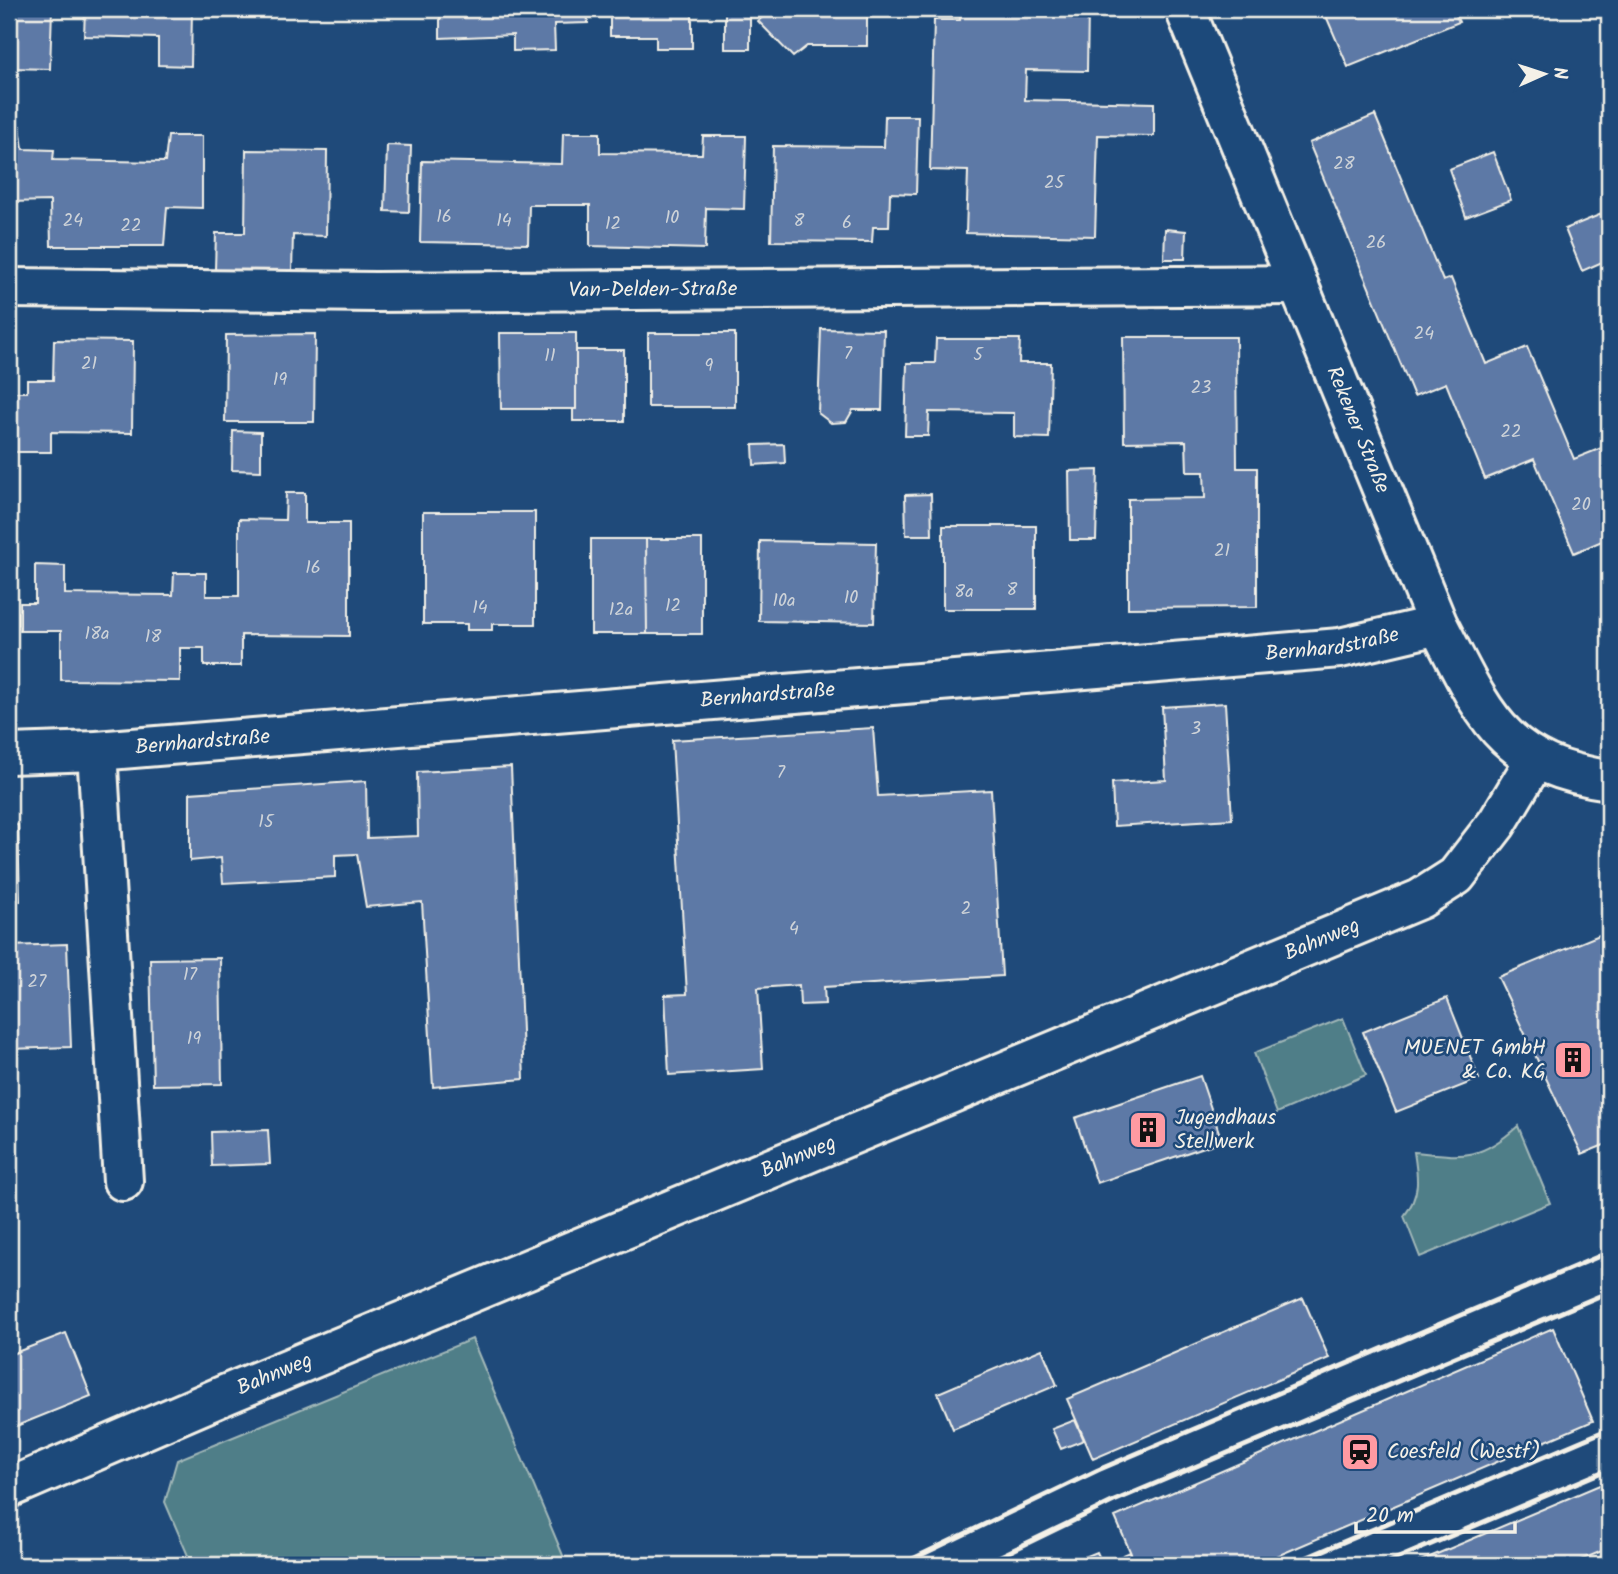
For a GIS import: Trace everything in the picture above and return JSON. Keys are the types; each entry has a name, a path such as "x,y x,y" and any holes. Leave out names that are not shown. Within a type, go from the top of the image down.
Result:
{"street":[{"name":"Rekener Straße","path":"1185,9 1438,625 1482,709 1505,736 1535,760 1570,773 1609,780"},
{"name":"Van-Delden-Straße","path":"9,288 389,292 1297,285"},
{"name":"Bernhardstraße","path":"9,754 97,751 1340,648 1438,625"},
{"path":"97,751 123,1181"},
{"name":"Bahnweg","path":"9,1488 227,1394 1420,899 1456,876 1497,823 1535,760"}],"green space":[{"path":"1343,1018 1366,1075 1277,1113 1254,1053"},
{"path":"1518,1126 1550,1203 1420,1257 1404,1216 1416,1193 1414,1152 1470,1154 1492,1146"},
{"path":"472,1339 567,1565 192,1565 165,1502 177,1460"}],"building":[{"path":"9,9 52,9 50,69 9,68"},
{"path":"85,9 192,9 191,66 158,65 158,38 84,36"},
{"path":"440,9 587,9 588,23 554,24 555,50 513,51 513,35 440,38"},
{"path":"610,9 692,9 692,48 656,48 656,36 610,36"},
{"path":"725,9 750,9 750,49 725,49"},
{"path":"772,9 867,9 867,46 807,46 793,57 758,21"},
{"path":"960,9 1088,9 1087,71 1026,70 1025,100 1154,103 1154,136 1098,135 1095,236 966,233 968,171 930,170 934,20 960,20"},
{"path":"1323,9 1453,9 1459,22 1348,67"},
{"path":"1375,115 1443,281 1451,278 1486,364 1527,347 1574,459 1609,445 1609,538 1574,553 1534,459 1485,479 1446,383 1414,396 1309,143"},
{"path":"885,116 918,116 916,194 890,193 889,227 873,227 872,242 771,241 773,146 884,147"},
{"path":"9,126 20,126 23,149 54,150 53,160 165,162 168,136 202,136 202,208 167,207 164,246 51,246 50,201 9,202"},
{"path":"563,133 600,133 600,153 702,154 703,136 746,136 744,209 706,208 705,249 590,246 590,205 529,205 528,244 420,242 422,161 562,164"},
{"path":"387,145 411,146 409,212 385,211"},
{"path":"246,150 327,151 326,236 293,235 292,271 215,270 216,233 245,233"},
{"path":"1493,152 1511,200 1466,217 1449,169"},
{"path":"1609,211 1609,259 1582,271 1565,229"},
{"path":"1165,229 1186,231 1185,259 1164,259"},
{"path":"821,329 884,330 882,410 853,410 846,422 831,423 818,413"},
{"path":"500,333 576,333 576,409 501,409"},
{"path":"648,333 735,333 735,407 648,407"},
{"path":"315,334 314,422 225,422 226,335"},
{"path":"1123,337 1236,337 1237,468 1257,468 1257,607 1128,608 1128,499 1205,498 1204,472 1187,472 1186,441 1124,442"},
{"path":"936,339 1020,339 1019,363 1051,363 1049,438 1014,437 1014,413 929,412 928,436 905,436 907,363 935,363"},
{"path":"54,340 133,341 132,433 51,432 51,452 9,452 9,392 27,392 27,380 53,380"},
{"path":"576,350 624,350 624,421 573,421 573,409 576,409"},
{"path":"233,431 261,432 261,471 232,470"},
{"path":"784,444 785,463 754,465 753,445"},
{"path":"1098,470 1096,540 1070,540 1069,471"},
{"path":"286,493 305,493 305,523 349,523 349,636 241,635 241,666 204,666 204,648 180,648 180,681 61,680 61,631 20,631 20,603 35,603 35,565 65,566 65,594 173,595 174,573 206,573 206,596 239,596 239,519 285,520"},
{"path":"931,494 932,535 906,535 905,495"},
{"path":"423,512 535,512 535,624 492,624 492,630 467,630 467,624 423,624"},
{"path":"943,526 1036,526 1036,609 943,609"},
{"path":"591,539 646,539 647,634 591,634"},
{"path":"646,539 702,539 702,634 647,634"},
{"path":"760,541 876,543 874,623 759,621"},
{"path":"1225,703 1232,819 1114,826 1112,783 1166,780 1162,707"},
{"path":"873,728 878,796 991,790 1002,976 824,987 825,1004 800,1005 799,985 758,988 763,1069 669,1075 665,995 687,994 672,740"},
{"path":"511,767 524,1079 433,1087 422,902 366,907 357,854 335,855 335,877 223,883 221,858 190,861 190,793 366,781 367,838 418,836 417,772"},
{"path":"9,825 18,825 20,901 9,901"},
{"name":"MUENET GmbH & Co. KG","path":"1609,931 1609,1143 1582,1154 1498,977"},
{"path":"67,944 71,1047 9,1049 9,946"},
{"path":"220,958 222,1084 153,1085 150,959"},
{"path":"1447,998 1479,1079 1396,1112 1363,1032"},
{"name":"Jugendhaus Stellwerk","path":"1200,1076 1222,1141 1097,1183 1075,1118"},
{"path":"268,1130 270,1164 212,1166 211,1132"},
{"path":"1303,1298 1329,1358 1093,1459 1067,1399"},
{"path":"1553,1328 1593,1421 1256,1565 1136,1565 1115,1517"},
{"path":"66,1333 91,1396 9,1429 9,1355"},
{"path":"1042,1349 1057,1385 953,1429 938,1393"},
{"path":"1075,1420 1084,1440 1061,1449 1052,1429"},
{"path":"1609,1481 1609,1548 1569,1565 1411,1565"},
{"path":"1097,1552 1103,1565 1065,1565"},
{"path":"1130,1552 1135,1565 1110,1565 1108,1562"}],"railway":[{"path":"900,1565 1098,1470 1609,1252"},
{"path":"982,1565 1114,1501 1609,1292"},
{"path":"1289,1565 1609,1429"},
{"path":"1382,1565 1609,1469"}],"place":[{"name":"MUENET GmbH & Co. KG","path":"1573,1060"},
{"name":"Jugendhaus Stellwerk","path":"1148,1130"},
{"name":"Coesfeld (Westf)","path":"1360,1452"}]}
